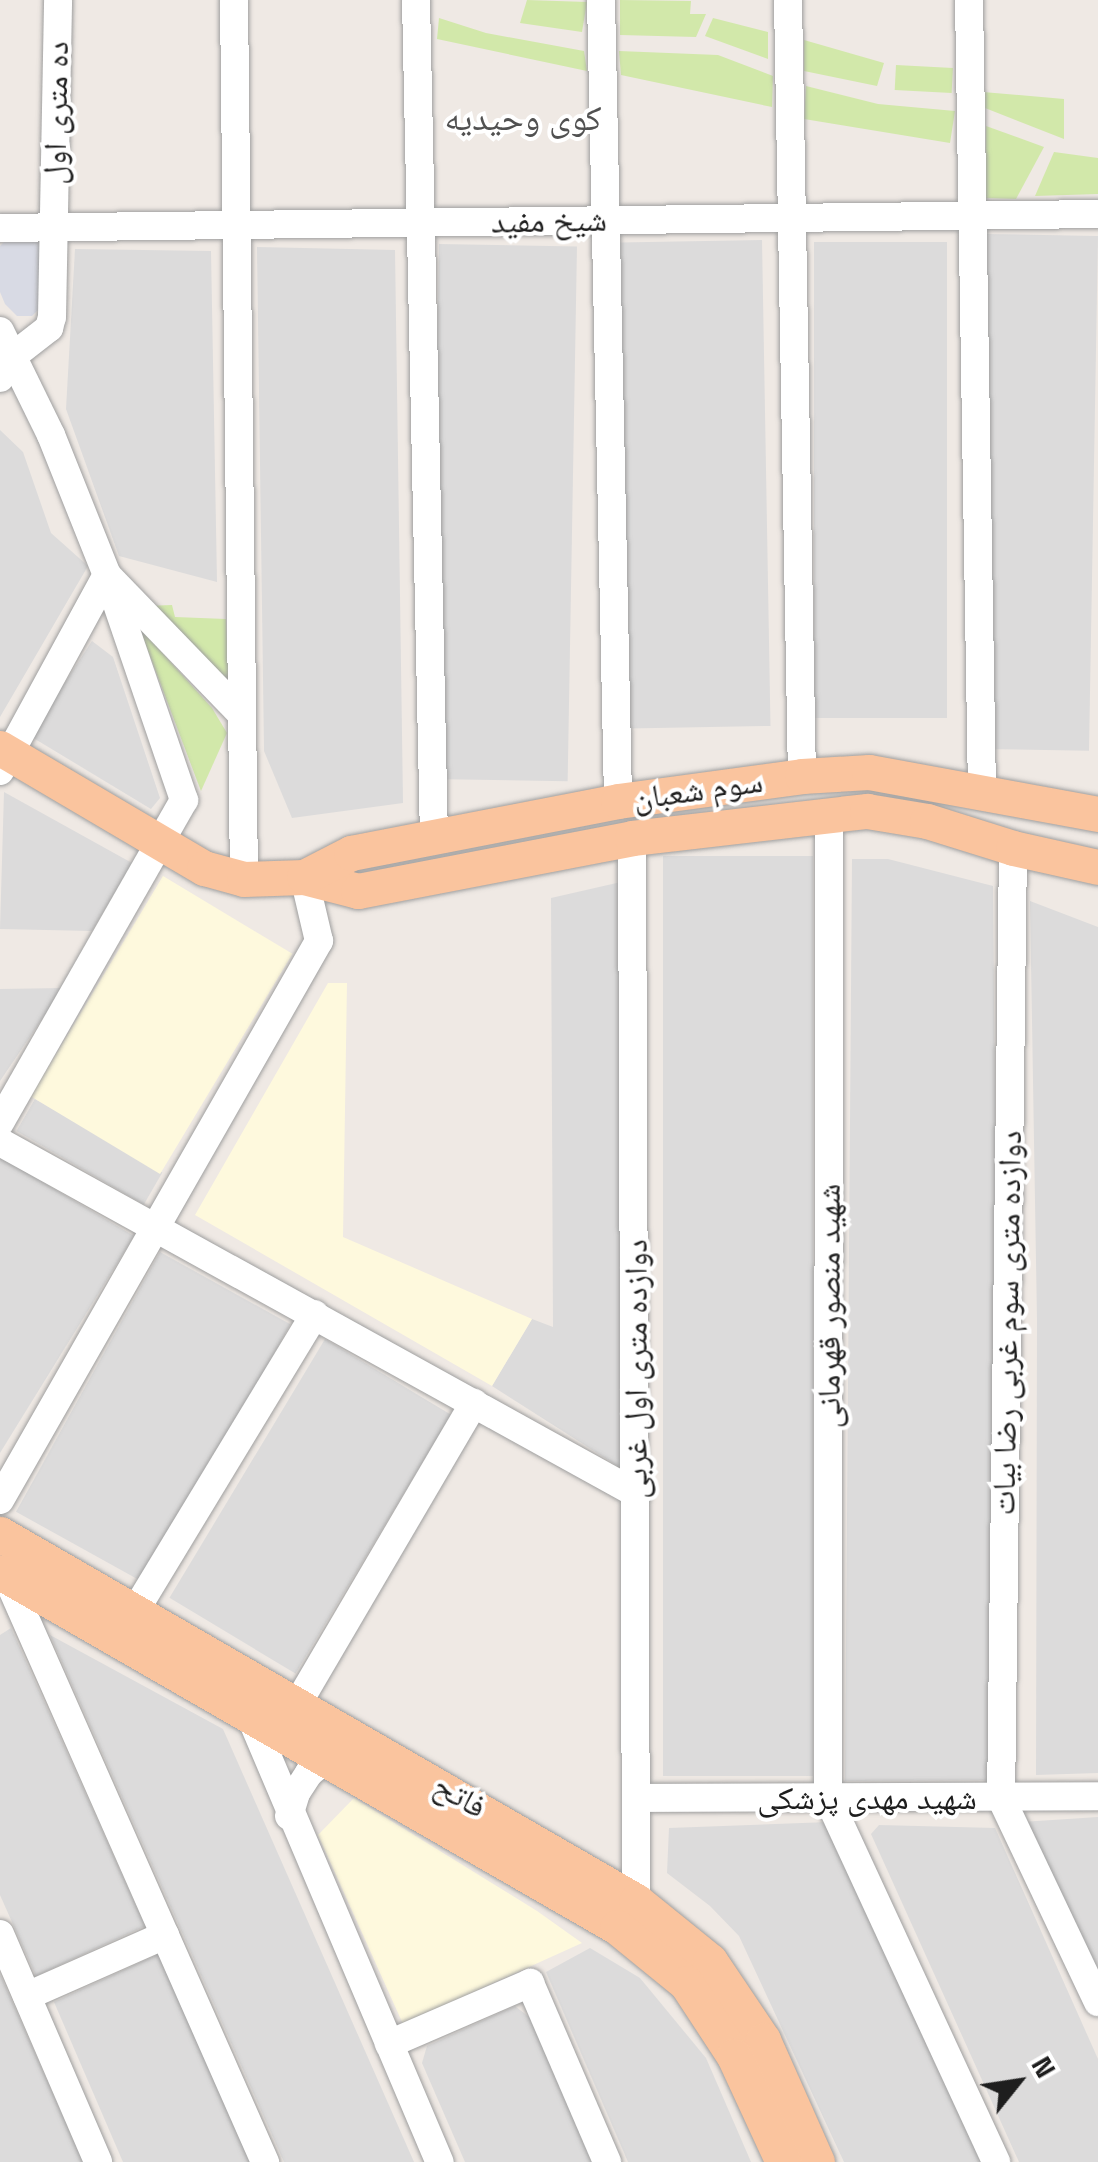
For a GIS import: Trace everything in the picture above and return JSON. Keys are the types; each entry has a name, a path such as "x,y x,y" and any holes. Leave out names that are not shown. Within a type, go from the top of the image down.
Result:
{"main road":[{"name":"سوم شعبان","path":"4,758 204,868 244,878 304,877 358,891 632,838 867,811 927,822 1013,848 1098,867"},
{"name":"سوم شعبان","path":"304,877 351,854 434,837 618,800 802,776 869,772 1098,814"},
{"name":"فاتح","path":"0,1534 636,1900 763,2040 818,2162"},
{"name":"فاتح","path":"3,1573 698,1972 784,2162"}],"street":[{"name":"ده متری اول","path":"4,361 49,328 58,0"},
{"path":"234,0 244,878"},
{"path":"416,0 434,837"},
{"path":"601,0 618,800"},
{"path":"788,0 802,776"},
{"path":"969,0 982,794"},
{"name":"شیخ مفید","path":"0,228 1098,214"},
{"path":"0,330 4,361 51,435 107,576 184,800 163,844 0,1123"},
{"path":"107,576 242,715"},
{"path":"4,758 107,576"},
{"name":"شهید منصور قهرمانی","path":"828,1798 830,813"},
{"name":"دوازده متری اول غربی","path":"632,838 636,1900"},
{"name":"دوازده متری سوم غربی رضا بیات","path":"1001,1798 1013,848"},
{"path":"0,1500 320,942 304,877"},
{"path":"0,1142 637,1494"},
{"path":"134,1611 315,1314"},
{"path":"298,1704 474,1403"},
{"path":"3,1573 265,2162"},
{"path":"249,1714 289,1816 440,2162"},
{"path":"289,1816 296,1793 309,1773 327,1758"},
{"name":"شهید مهدی پزشکی","path":"637,1798 1098,1796"},
{"path":"828,1798 996,2162"},
{"path":"1001,1798 1098,2002"},
{"path":"0,1934 98,2162"},
{"path":"27,1996 165,1935"},
{"path":"389,2044 530,1983 607,2162"}],"shaded area":[{"path":"987,234 1098,236 1089,751 978,749"},
{"path":"10,236 34,236 41,245 43,305 32,316 17,316 0,292 0,246"},
{"path":"762,240 770,726 629,728 620,242"},
{"path":"814,242 947,242 947,718 814,718"},
{"path":"439,244 577,246 568,781 430,779"},
{"path":"257,247 395,250 403,803 292,818 264,751"},
{"path":"75,249 211,251 217,582 119,556 66,409"},
{"path":"0,430 23,452 51,533 88,566 0,717"},
{"path":"92,641 113,657 160,798 151,809 30,736"},
{"path":"4,792 132,863 92,931 0,929"},
{"path":"663,856 813,856 813,1776 663,1776"},
{"path":"852,859 888,859 993,886 1001,1780 845,1781"},
{"path":"163,876 292,954 160,1174 31,1096"},
{"path":"621,882 627,1472 492,1386 532,1319 553,1327 551,898"},
{"path":"1030,901 1098,927 1098,1773 1036,1775 1037,1320"},
{"path":"328,983 347,983 343,1237 532,1319 492,1386 195,1215"},
{"path":"63,988 0,1081 0,989"},
{"path":"35,1099 162,1172 144,1205 16,1131"},
{"path":"0,1157 134,1236 0,1453"},
{"path":"160,1252 290,1324 146,1584 16,1512"},
{"path":"325,1339 451,1415 295,1674 169,1598"},
{"path":"11,1628 145,1926 36,1976 0,1895 0,1635"},
{"path":"50,1635 223,1729 414,2162 284,2162"},
{"path":"354,1798 582,1943 403,2024 318,1835"},
{"path":"1098,1817 1098,1987 1022,1822"},
{"path":"829,1822 982,2162 844,2162 739,1936 710,1906 667,1873 669,1828"},
{"path":"879,1825 995,1828 1098,2059 1098,2162 1019,2162 871,1834"},
{"path":"590,1948 640,1978 706,2058 751,2162 628,2162 546,1972"},
{"path":"161,1953 251,2162 123,2162 54,2002"},
{"path":"0,1974 83,2162 0,2162"},
{"path":"515,2006 530,2018 592,2162 465,2162 422,2063 427,2046"}],"green space":[{"path":"527,0 587,2 582,32 520,23"},
{"path":"620,0 691,1 690,14 706,14 696,37 620,35"},
{"path":"439,18 486,33 584,51 587,71 437,39"},
{"path":"713,18 768,32 768,59 705,36"},
{"path":"804,40 884,63 877,86 804,71"},
{"path":"619,51 718,55 773,76 772,107 621,75"},
{"path":"896,65 953,68 952,93 895,90"},
{"path":"806,86 878,104 955,111 950,143 804,119"},
{"path":"983,92 1064,99 1064,139 985,108"},
{"path":"986,126 1044,147 1016,199 985,198"},
{"path":"1054,152 1098,158 1098,194 1035,196"},
{"path":"172,605 175,617 226,619 229,687 145,606"},
{"path":"139,627 212,708 227,733 201,791"}],"district":[{"name":"کوی وحیدیه","path":"523,118"}]}
